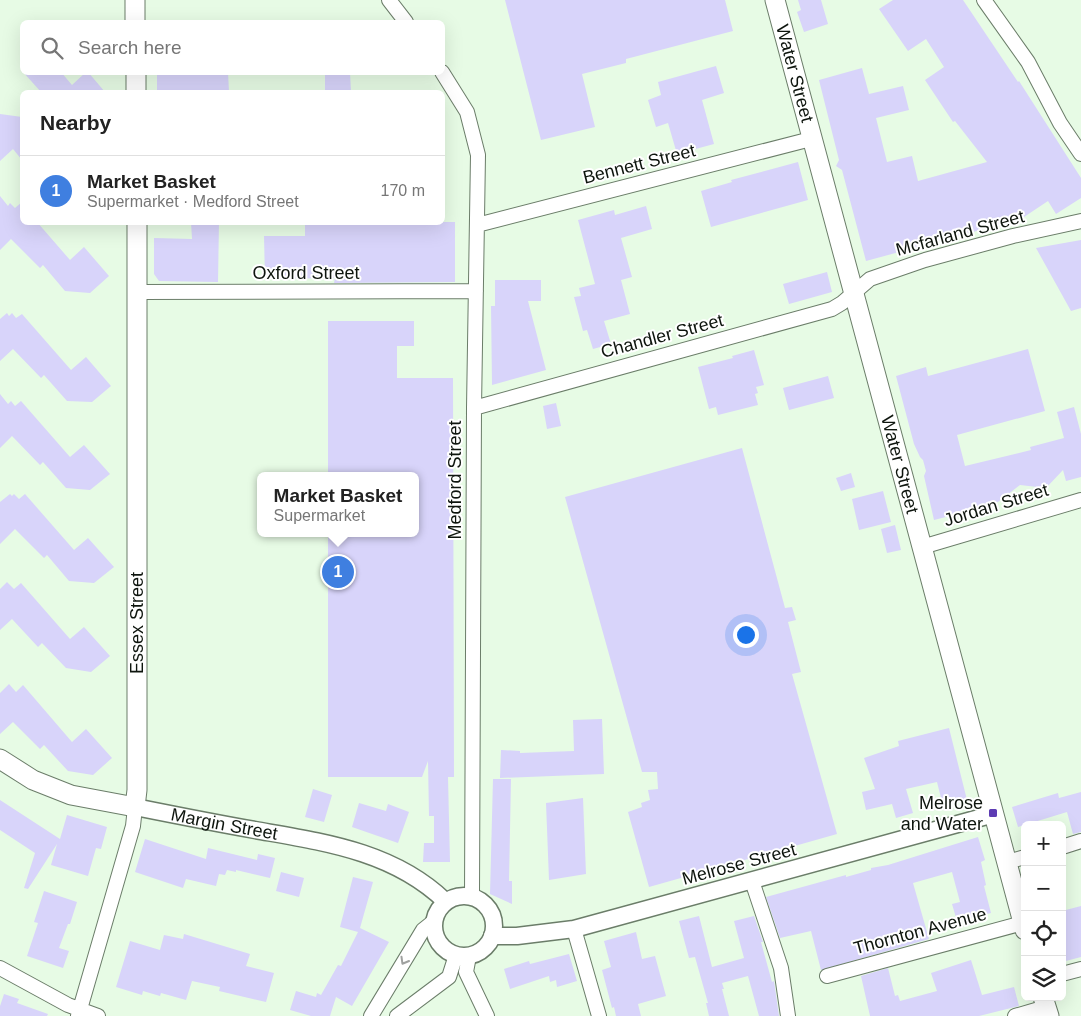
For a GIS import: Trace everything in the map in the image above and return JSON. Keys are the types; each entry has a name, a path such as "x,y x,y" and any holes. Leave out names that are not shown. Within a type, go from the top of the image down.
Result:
{"main road":[{"path":"135,0 135,20"},
{"name":"Water Street","path":"775,0 1021,916"},
{"path":"136,75 136,90"},
{"name":"Essex Street","path":"135,807 137,781 138,601 137,225"},
{"name":"Margin Street","path":"0,759 33,780 71,796 135,807"}],"street":[{"path":"389,0 404,20"},
{"path":"984,0 1028,62 1060,123 1081,154"},
{"name":"Medford Street","path":"444,75 467,112 478,155 474,408 472,896"},
{"name":"Bennett Street","path":"477,225 812,139"},
{"name":"Mcfarland Street","path":"854,292 870,279 925,260 1013,236 1081,221"},
{"name":"Oxford Street","path":"137,292 476,291"},
{"name":"Chandler Street","path":"474,408 832,309 854,292"},
{"name":"Jordan Street","path":"922,547 1081,500"},
{"name":"Margin Street","path":"135,807 349,848 407,872 423,882 445,901"},
{"name":"Essex Street","path":"79,1013 133,826 135,807"},
{"name":"Melrose Street","path":"492,936 516,936 574,929 994,814"},
{"path":"1066,846 1081,841"},
{"path":"1007,862 1021,858"},
{"path":"752,881 781,968 788,1016"},
{"path":"462,895 472,896 482,901 493,916 492,936 488,944 481,951 462,956 448,952 439,945 434,933 433,922 436,912 445,901 462,895"},
{"path":"371,1016 422,930 433,922"},
{"name":"Thornton Avenue","path":"827,976 1021,928"},
{"path":"574,929 599,1016"},
{"path":"397,1016 449,977 462,956"},
{"path":"462,956 466,972 487,1016"},
{"path":"0,968 68,1005 79,1013 98,1016"},
{"path":"1066,973 1081,969"},
{"path":"1015,1016 1046,1007"}],"building":[{"path":"505,0 725,0 733,31 626,59 626,63 582,74 595,127 541,140"},
{"path":"798,0 821,0 828,24 804,32 797,12 801,10"},
{"path":"893,0 963,0 1019,81 1081,178 1081,198 1056,214 1048,201 1021,219 866,261 842,170 836,166 839,160 819,80 862,68 869,94 903,86 909,110 876,118 887,162 912,156 918,181 987,162 955,121 953,122 925,80 944,67 926,39 908,51 879,9"},
{"path":"716,66 724,93 702,100 714,144 677,154 668,123 656,127 648,100 661,95 658,82"},
{"path":"26,75 64,75 72,85 83,75 91,75 103,90 39,90"},
{"path":"157,75 228,75 229,90 157,90"},
{"path":"325,75 350,75 351,90 325,90"},
{"path":"0,114 20,117 20,158 13,149 0,161"},
{"path":"798,162 808,200 711,227 701,191 732,182 731,180"},
{"path":"0,196 8,206 10,203 15,208 20,204 20,225 40,225 70,260 84,247 109,276 90,293 65,291 43,265 40,268 11,239 0,250"},
{"path":"646,206 652,229 621,238 632,277 621,280 630,314 604,321 611,344 593,349 587,330 583,331 574,297 581,296 579,288 595,284 578,220 614,210 615,215"},
{"path":"445,222 455,222 455,282 334,283 335,278 265,279 264,236 305,236 305,225 445,225"},
{"path":"191,225 219,225 218,282 159,281 154,274 154,238 192,239"},
{"path":"1081,240 1081,308 1071,311 1036,248"},
{"path":"827,272 832,292 789,304 783,284"},
{"path":"495,280 541,280 541,301 528,301 546,370 492,385 491,306 495,306"},
{"path":"7,313 9,316 12,313 16,318 22,314 71,370 86,357 111,386 92,402 67,401 44,375 41,378 13,349 0,361 0,319"},
{"path":"328,321 414,321 414,346 397,346 397,378 453,378 454,777 448,777 450,862 423,862 424,843 434,843 434,816 429,816 428,761 422,777 328,777 328,537 419,537 419,472 328,472"},
{"path":"1028,349 1045,411 957,435 965,466 1031,450 1030,447 1064,438 1057,412 1074,407 1081,434 1081,477 1066,481 1063,470 1046,488 1020,485 998,502 980,504 981,508 934,520 924,476 926,471 923,460 914,444 896,376 926,367 928,376"},
{"path":"754,350 764,385 756,387 758,393 755,394 758,405 718,415 716,407 709,409 698,367 733,358 732,356"},
{"path":"828,376 834,398 789,410 783,388"},
{"path":"0,394 8,404 11,401 15,406 21,401 70,457 84,445 110,474 90,490 66,488 43,462 40,465 12,436 0,448"},
{"path":"556,403 561,426 547,429 543,406"},
{"path":"742,448 785,608 792,607 796,620 788,622 801,672 792,674 837,834 649,887 628,812 642,807 641,803 650,800 648,790 658,789 657,772 642,772 565,497"},
{"path":"851,473 855,487 841,491 836,478"},
{"path":"883,491 891,522 859,530 852,499"},
{"path":"10,494 12,496 14,494 19,499 25,494 74,550 88,538 114,567 94,583 69,581 47,555 44,558 15,529 0,544 0,502"},
{"path":"895,525 901,550 887,553 881,529"},
{"path":"7,582 14,589 21,583 70,639 84,627 110,656 91,672 66,668 42,643 38,647 12,619 0,630 0,589"},
{"path":"9,684 16,692 23,685 72,742 86,729 112,758 93,775 68,771 44,745 40,749 13,722 0,734 0,693"},
{"path":"602,719 604,774 500,778 501,750 520,751 520,753 574,751 573,720"},
{"path":"949,728 967,800 943,806 937,782 906,789 913,813 896,818 892,804 866,810 862,792 875,789 864,758 899,746 898,741"},
{"path":"493,779 511,779 509,881 512,881 512,904 490,894"},
{"path":"313,789 332,795 324,822 305,817"},
{"path":"1081,792 1081,832 1073,834 1067,812 1038,821 1021,821 1021,826 1018,827 1012,807 1058,793 1059,798"},
{"path":"583,798 586,874 549,880 546,803"},
{"path":"0,800 60,839 67,815 107,827 101,849 96,848 88,876 51,865 57,844 28,889 24,888 35,853 0,830"},
{"path":"359,803 386,811 388,804 409,812 398,843 352,827"},
{"path":"978,837 985,860 981,862 986,885 984,886 991,913 957,921 952,904 960,902 952,872 913,883 929,939 821,970 811,931 780,938 766,897 871,870 871,868 888,865"},
{"path":"145,839 206,859 208,848 257,860 258,854 275,858 270,878 236,870 236,872 227,870 225,875 219,874 216,886 186,879 183,888 135,872"},
{"path":"281,872 304,878 299,897 276,891"},
{"path":"353,877 373,882 360,928 389,942 352,1006 336,997 330,1016 311,1016 290,1010 296,991 316,997 317,993 321,995 338,965 341,966 358,932 340,927"},
{"path":"44,891 77,902 59,948 69,951 63,968 27,956 38,923 34,922"},
{"path":"1081,906 1081,957 1066,961 1066,911"},
{"path":"699,916 712,967 744,958 734,921 754,916 763,942 761,942 772,982 774,981 779,1016 759,1016 748,976 722,983 729,1016 709,1016 706,1003 708,1003 695,957 689,958 679,921"},
{"path":"636,932 642,959 655,956 666,996 638,1004 641,1016 616,1016 602,970 611,967 604,941"},
{"path":"184,934 250,954 246,966 274,973 266,1002 219,991 220,987 192,981 186,1000 161,993 160,996 143,991 142,995 116,987 130,941 160,950 164,935 183,939"},
{"path":"569,954 577,981 557,987 556,980 550,982 549,976 510,989 504,969 529,961 530,964"},
{"path":"971,960 982,995 1014,987 1019,1006 979,1016 870,1016 861,976 888,968 895,996 898,995 900,1001 937,991 931,973"},
{"path":"4,994 19,999 17,1003 48,1014 47,1016 0,1016 0,1006"}],"place":[{"name":"Market Basket","path":"338,572"},
{"name":"Melrose and Water","path":"993,813"}]}
